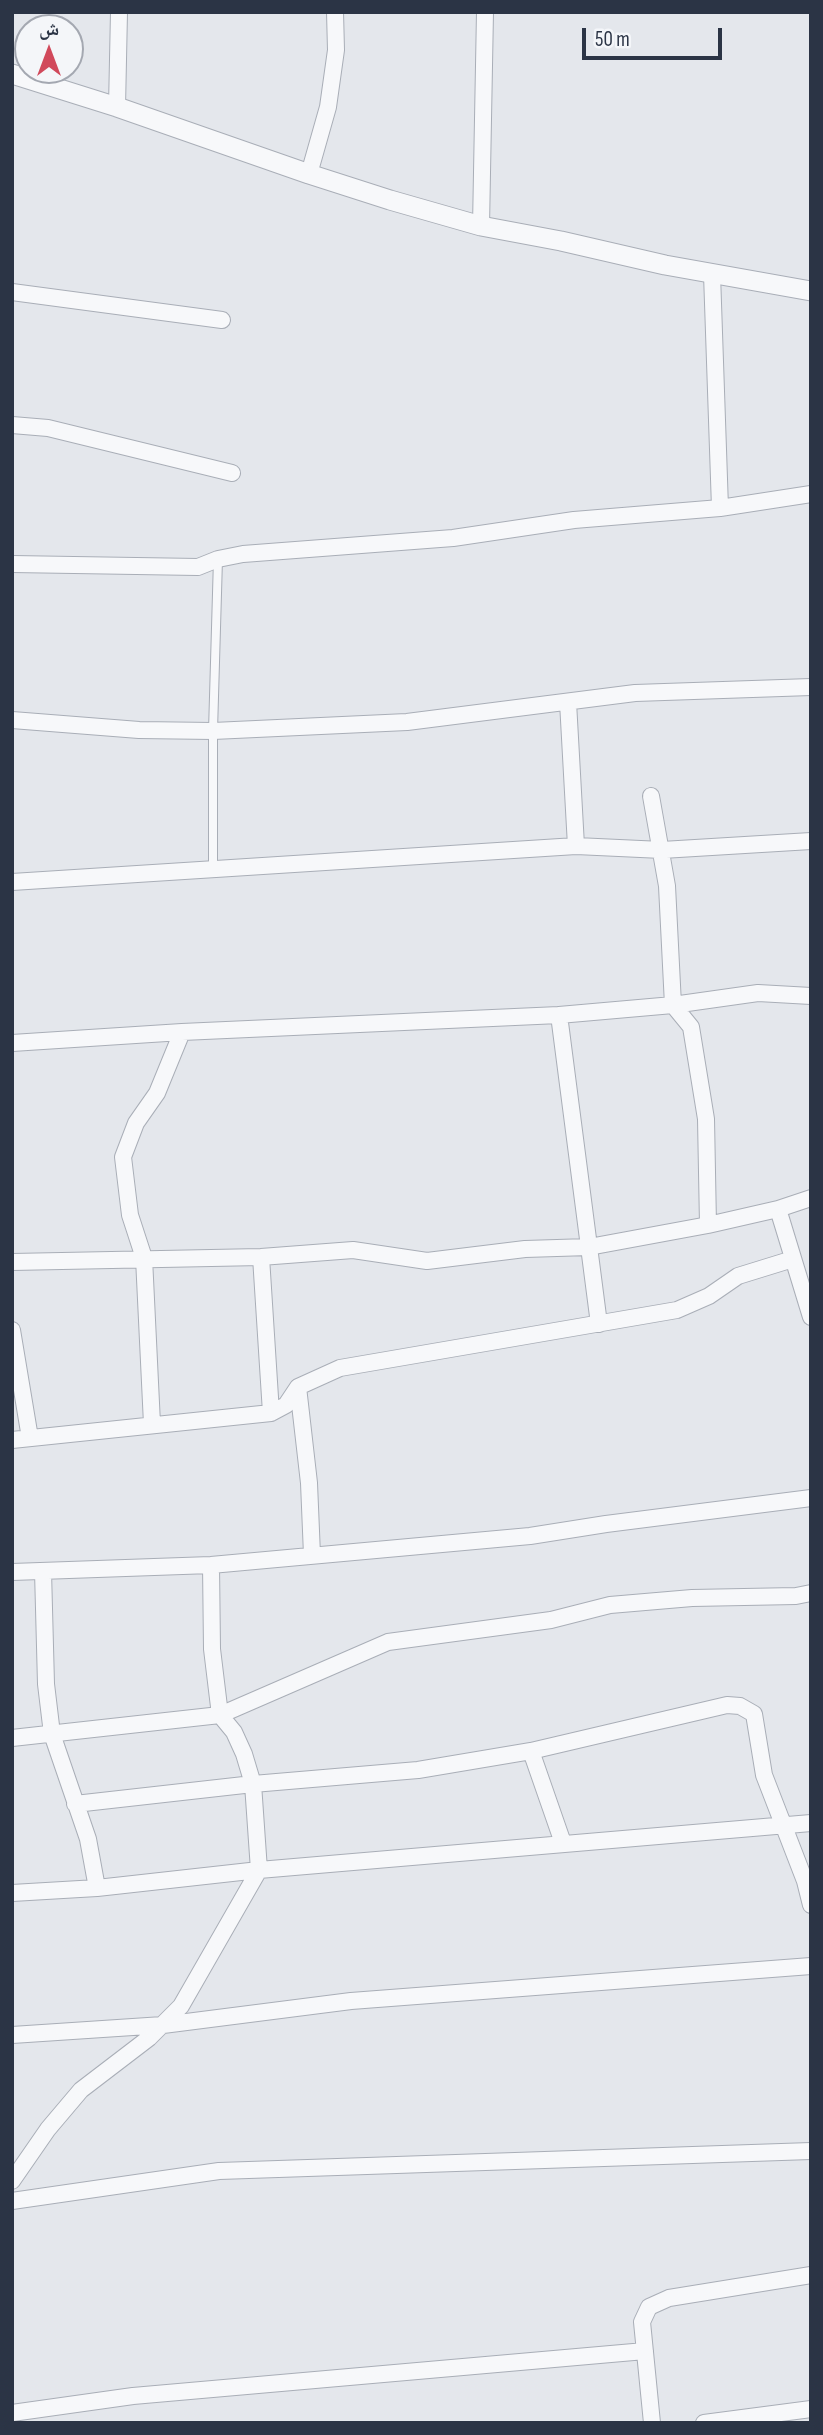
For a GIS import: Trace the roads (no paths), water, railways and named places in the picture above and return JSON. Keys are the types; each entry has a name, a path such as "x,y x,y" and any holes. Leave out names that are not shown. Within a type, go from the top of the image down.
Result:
{"street":[{"path":"117,107 119,12"},
{"path":"309,174 328,107 336,50 335,12"},
{"path":"481,226 485,12"},
{"path":"12,74 117,107 309,174 481,226 712,274 811,291"},
{"path":"712,274 720,508"},
{"path":"12,292 222,320"},
{"path":"12,425 48,428 232,473"},
{"path":"12,564 198,567 218,559 243,554 453,538 574,520 720,508 811,494"},
{"path":"12,720 139,730 213,731 407,722 635,693 811,687"},
{"path":"568,702 576,846"},
{"path":"651,796 667,887 673,1005 691,1027 703,1096 706,1119 708,1225"},
{"path":"12,882 576,846 662,850 811,841"},
{"path":"12,1043 182,1032 559,1015 673,1005 758,993 811,996"},
{"path":"559,1015 598,1324"},
{"path":"152,1424 144,1258 130,1215 123,1157 136,1123 157,1093 182,1032"},
{"path":"12,1262 261,1257 353,1250 427,1261 525,1248 589,1247 708,1225 778,1209 811,1198"},
{"path":"778,1209 811,1317"},
{"path":"261,1257 271,1412"},
{"path":"12,1440 271,1412 286,1405 298,1387 340,1368 677,1310 709,1296 738,1276 793,1259"},
{"path":"12,1330 30,1438"},
{"path":"298,1387 309,1483 312,1555"},
{"path":"12,1572 211,1565 530,1536 811,1498"},
{"path":"12,2181 48,2129 81,2090 163,2025 181,2006 259,1870 253,1784 234,1731 220,1715 212,1649 211,1565"},
{"path":"43,1571 46,1684 52,1734 88,1839 97,1888"},
{"path":"12,1738 220,1715 388,1642 551,1620 610,1605 692,1598 796,1596 811,1593"},
{"path":"75,1804 253,1784 418,1770 531,1751 727,1705 740,1706 754,1714 764,1775 805,1881 811,1905"},
{"path":"531,1751 562,1843"},
{"path":"12,1893 97,1888 259,1870 811,1823"},
{"path":"12,2035 163,2025 351,2001 811,1966"},
{"path":"12,2200 219,2171 811,2151"},
{"path":"652,2423 642,2322 649,2307 669,2298 811,2275"},
{"path":"22,2415 133,2396 645,2351"},
{"path":"704,2423 811,2409"}],"lane":[{"path":"213,869 213,731 218,559"}]}
